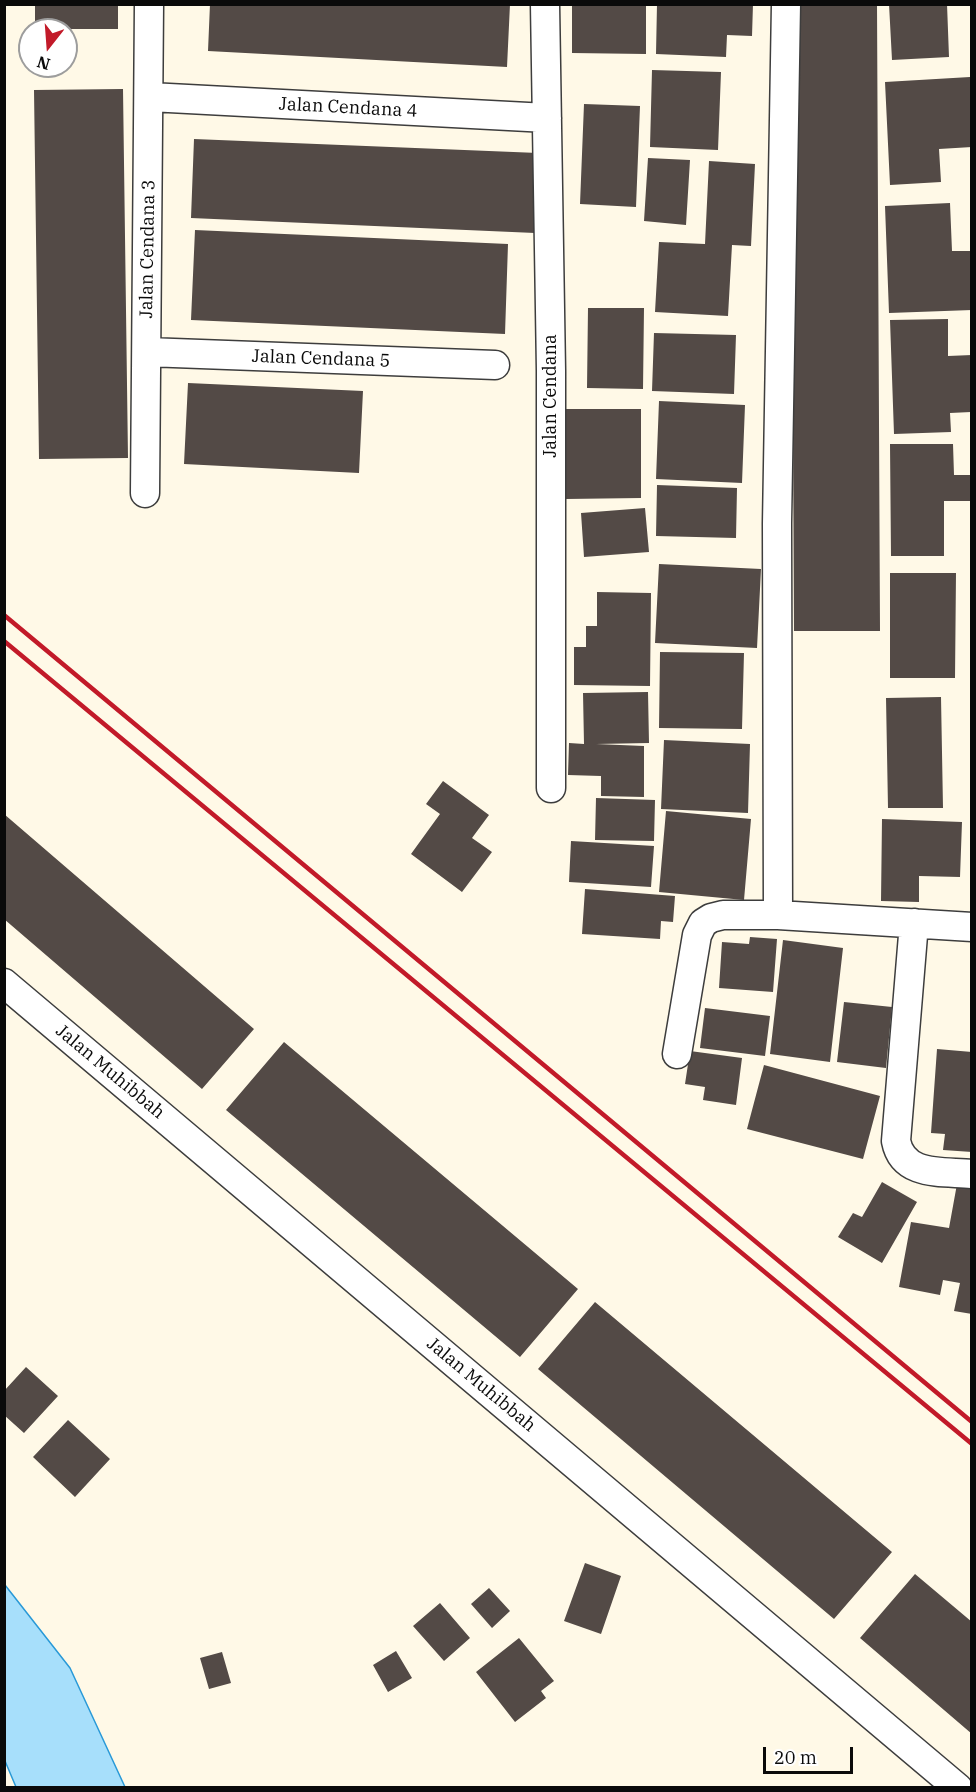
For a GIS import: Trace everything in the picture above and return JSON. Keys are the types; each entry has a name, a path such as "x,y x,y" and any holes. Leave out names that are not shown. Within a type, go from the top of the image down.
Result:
{"street":[{"name":"Jalan Cendana 3","path":"145,493 149,4"},
{"name":"Jalan Cendana","path":"545,4 551,372 551,788"},
{"path":"778,915 777,523 786,4"},
{"name":"Jalan Cendana 4","path":"150,98 547,118"},
{"name":"Jalan Cendana 5","path":"147,352 495,365"},
{"path":"678,1054 697,935 703,923 711,918 723,915 778,915 972,927"},
{"path":"914,923 896,1141 898,1152 904,1160 923,1170 972,1174"},
{"name":"Jalan Muhibbah","path":"4,983 958,1788"}],"water":[{"path":"5,1585 70,1668 125,1787 16,1787 5,1761"}],"building":[{"path":"210,4 510,4 507,67 208,51"},
{"path":"572,4 646,4 646,54 572,53"},
{"path":"657,4 753,4 752,36 727,35 726,57 656,54"},
{"path":"791,4 877,4 880,631 794,631"},
{"path":"889,4 947,4 949,57 892,60"},
{"path":"35,5 118,5 118,29 78,29 78,18 35,18"},
{"path":"652,70 721,72 718,150 650,147"},
{"path":"970,77 972,147 939,149 941,182 890,185 885,82"},
{"path":"123,89 128,458 39,459 34,90"},
{"path":"584,104 640,106 636,207 580,204"},
{"path":"194,139 538,153 535,233 191,218"},
{"path":"648,158 690,160 686,225 644,221"},
{"path":"709,161 755,164 751,246 732,245 728,316 655,312 659,242 705,244"},
{"path":"950,203 952,251 972,251 972,310 889,313 885,206"},
{"path":"195,230 508,244 505,334 191,320"},
{"path":"588,308 644,308 643,389 587,388"},
{"path":"948,319 948,356 972,355 971,412 950,413 951,432 894,434 890,320"},
{"path":"654,333 736,335 734,394 652,391"},
{"path":"188,383 363,391 359,473 184,464"},
{"path":"659,401 745,405 742,483 656,479"},
{"path":"565,409 641,409 641,498 566,499"},
{"path":"890,444 953,444 954,475 972,475 972,501 944,501 944,556 891,556"},
{"path":"657,485 737,488 736,538 656,536"},
{"path":"645,508 649,552 584,557 581,513"},
{"path":"659,564 761,569 757,648 655,643"},
{"path":"890,573 956,573 955,678 890,678"},
{"path":"597,592 651,593 650,686 574,685 574,647 586,647 586,626 597,626"},
{"path":"660,652 744,653 742,729 659,728"},
{"path":"648,692 649,743 596,744 644,746 644,797 601,796 601,776 568,775 569,743 584,744 583,693"},
{"path":"941,697 943,808 888,808 886,698"},
{"path":"664,740 750,744 748,813 661,809"},
{"path":"443,781 489,815 472,838 492,852 462,892 411,854 440,814 426,804"},
{"path":"596,798 655,800 654,841 595,840"},
{"path":"666,811 751,819 744,900 659,892"},
{"path":"4,814 254,1029 202,1089 4,919"},
{"path":"882,819 962,822 960,877 919,876 919,902 881,901"},
{"path":"571,841 654,846 651,887 569,882"},
{"path":"585,889 675,896 673,922 661,921 660,939 582,934"},
{"path":"750,937 777,939 773,992 719,988 722,942 749,944"},
{"path":"783,940 843,948 830,1062 770,1054"},
{"path":"844,1002 892,1007 886,1068 837,1062"},
{"path":"705,1008 770,1016 765,1056 700,1048"},
{"path":"284,1042 578,1289 520,1357 226,1110"},
{"path":"937,1049 972,1052 972,1152 943,1150 945,1134 931,1133"},
{"path":"690,1051 742,1058 736,1105 703,1100 705,1087 685,1084"},
{"path":"764,1065 880,1096 863,1159 747,1129"},
{"path":"882,1182 917,1202 882,1263 838,1237 853,1213 862,1217"},
{"path":"957,1184 972,1186 972,1314 954,1311 960,1283 943,1280 940,1295 899,1287 911,1222 949,1228"},
{"path":"595,1302 892,1552 834,1619 538,1369"},
{"path":"26,1367 58,1396 24,1433 4,1415 4,1391"},
{"path":"68,1420 110,1459 75,1497 33,1457"},
{"path":"585,1563 621,1576 601,1634 564,1621"},
{"path":"915,1574 972,1622 972,1734 860,1638"},
{"path":"489,1588 510,1611 492,1628 471,1604"},
{"path":"440,1603 470,1638 444,1661 413,1626"},
{"path":"519,1638 554,1681 541,1691 546,1698 515,1722 476,1672"},
{"path":"396,1651 412,1678 388,1692 373,1665"},
{"path":"222,1652 231,1683 209,1689 200,1658"}],"railway":[{"path":"4,615 972,1422"},
{"path":"4,641 972,1444"}]}
